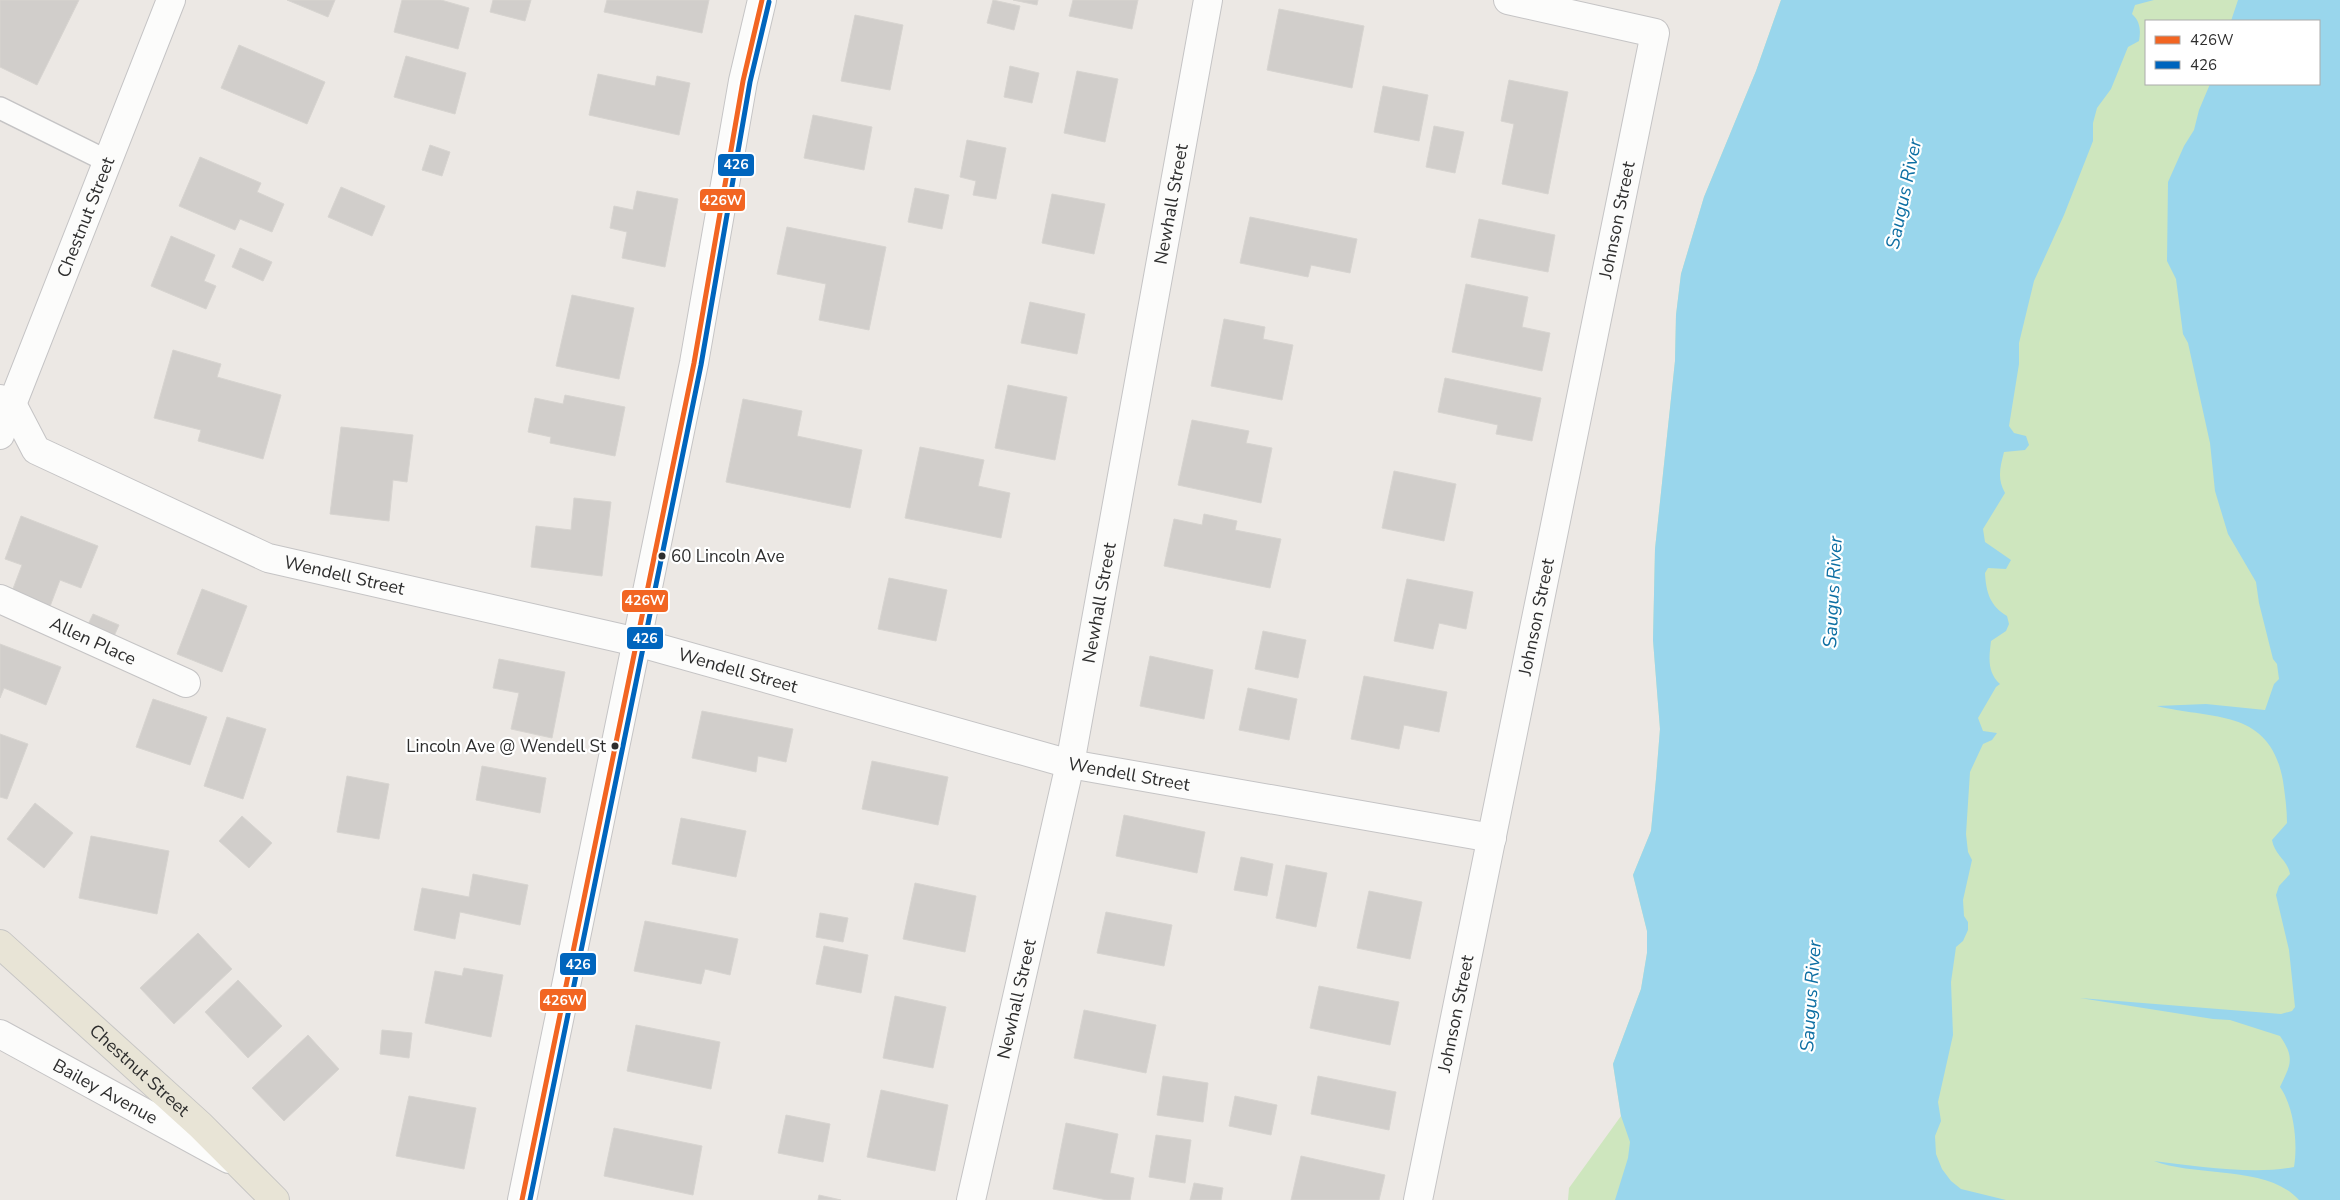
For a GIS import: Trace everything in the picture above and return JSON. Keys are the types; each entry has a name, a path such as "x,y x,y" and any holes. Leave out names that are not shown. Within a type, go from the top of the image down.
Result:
{"main road":[{"name":"Chestnut Street","path":"0,944 200,1125 275,1200"}],"street":[{"name":"Chestnut Street","path":"0,434 6,401 108,161 171,0"},
{"path":"522,1200 694,363 743,81 762,0"},
{"name":"Newhall Street","path":"971,1200 1070,764 1208,0"},
{"name":"Johnson Street","path":"1418,1200 1655,34 1508,0"},
{"name":"Wendell Street","path":"6,401 36,450 268,558 638,642 1070,764 1492,838"},
{"name":"Allen Place","path":"0,599 186,683"},
{"name":"Bailey Avenue","path":"0,1034 237,1163"}],"lane":[{"path":"0,108 108,161"}],"green space":[{"path":"1781,0 2340,0 2340,1200 1568,1200 1569,1188 1621,1116 1613,1064 1641,989 1647,953 1647,931 1633,875 1651,831 1660,729 1653,640 1655,549 1675,361 1676,315 1681,274 1704,197 1756,71"}],"water":[{"name":"Saugus River","path":"1781,0 2154,0 2135,5 2132,14 2139,26 2139,41 2128,47 2111,89 2097,108 2093,123 2093,141 2064,215 2034,281 2019,343 2019,364 2009,426 2014,433 2026,436 2029,445 2025,450 2004,452 2000,468 2000,478 2005,493 1983,529 1985,542 2011,560 2006,569 1988,568 1985,573 1986,586 1990,598 1997,608 2007,616 2009,624 2006,631 1991,641 1991,670 2000,684 1996,687 1978,718 1983,731 1997,733 1992,740 1983,744 1970,772 1966,834 1968,852 1972,860 1963,900 1964,916 1968,922 1968,930 1963,941 1956,947 1951,982 1953,1035 1938,1102 1941,1121 1935,1136 1936,1154 1942,1169 1951,1181 1961,1189 2006,1200 1615,1200 1628,1158 1630,1142 1621,1116 1613,1064 1641,989 1647,953 1647,931 1633,875 1651,831 1660,729 1653,640 1655,549 1675,361 1676,315 1681,274 1704,197 1756,71"},
{"path":"2238,0 2340,0 2340,1200 2299,1200 2286,1189 2269,1181 2250,1176 2171,1166 2154,1161 2243,1170 2294,1167 2294,1126 2289,1105 2280,1087 2290,1061 2288,1050 2280,1036 2230,1020 2080,998 2281,1014 2292,1011 2295,1007 2289,950 2276,895 2279,886 2290,874 2272,840 2287,823 2283,781 2276,757 2266,740 2252,729 2236,721 2157,706 2206,704 2265,710 2274,684 2279,679 2277,664 2273,659 2259,603 2256,582 2228,534 2215,491 2210,443 2188,343 2183,334 2176,279 2167,261 2168,182 2184,146 2194,130 2199,110 2210,85 2320,85 2320,20 2231,20"}],"building":[{"path":"0,0 79,0 37,85 0,67"},
{"path":"287,0 335,0 328,17"},
{"path":"402,0 441,0 469,8 458,49 394,32"},
{"path":"493,0 531,0 525,21 490,12"},
{"path":"607,0 709,0 702,33 604,12"},
{"path":"993,0 1020,6 1014,30 987,23"},
{"path":"1013,0 1038,0 1037,5"},
{"path":"1073,0 1138,0 1132,29 1069,16"},
{"path":"1279,9 1364,26 1352,88 1267,70"},
{"path":"855,15 903,25 890,90 841,81"},
{"path":"239,45 325,82 307,124 221,88"},
{"path":"406,56 466,73 455,114 394,97"},
{"path":"1010,66 1039,73 1032,103 1004,97"},
{"path":"1077,71 1118,79 1105,142 1064,133"},
{"path":"598,74 655,86 657,76 690,83 679,135 589,115"},
{"path":"1509,80 1568,92 1548,194 1502,184 1514,124 1501,121"},
{"path":"1383,86 1428,95 1419,141 1374,132"},
{"path":"813,115 872,127 864,170 804,158"},
{"path":"1434,126 1464,132 1455,173 1426,167"},
{"path":"967,140 1006,148 996,199 973,195 976,181 960,177"},
{"path":"430,145 450,152 442,176 422,170"},
{"path":"200,157 261,183 257,192 284,204 272,232 240,219 235,230 179,206"},
{"path":"341,187 385,206 372,236 328,217"},
{"path":"915,188 949,195 942,229 908,222"},
{"path":"637,191 678,199 665,267 622,258 627,232 610,228 614,206 633,210"},
{"path":"1052,194 1105,204 1094,254 1042,243"},
{"path":"1250,217 1357,239 1350,273 1311,265 1308,277 1240,263"},
{"path":"1479,219 1555,235 1548,272 1471,257"},
{"path":"787,227 886,247 869,330 819,320 826,284 777,274"},
{"path":"171,236 215,255 204,281 216,286 206,309 151,286"},
{"path":"240,248 272,262 263,281 232,267"},
{"path":"1466,284 1528,297 1522,327 1550,333 1542,371 1452,352"},
{"path":"572,295 634,308 619,379 556,366"},
{"path":"1030,302 1085,314 1077,354 1021,343"},
{"path":"1224,319 1265,327 1263,339 1293,345 1282,400 1211,386"},
{"path":"173,350 221,364 217,377 281,395 263,459 198,441 201,430 154,418"},
{"path":"1445,378 1541,398 1532,441 1496,434 1498,425 1438,412"},
{"path":"1008,385 1067,397 1055,460 995,448"},
{"path":"565,395 625,407 615,456 550,443 551,437 528,432 535,398 563,404"},
{"path":"743,399 802,411 797,436 862,450 850,508 726,482"},
{"path":"1192,420 1249,431 1246,443 1272,448 1261,503 1178,485"},
{"path":"341,427 413,435 407,482 393,480 389,521 330,514"},
{"path":"920,447 984,460 978,486 1010,493 1001,538 905,518"},
{"path":"1394,471 1456,484 1444,541 1382,528"},
{"path":"574,498 611,502 602,576 531,567 536,526 571,530"},
{"path":"1204,514 1237,521 1235,530 1281,539 1270,588 1164,566 1174,519 1202,525"},
{"path":"21,516 98,546 81,588 60,580 49,609 11,594 22,565 5,559"},
{"path":"889,578 947,590 936,641 878,629"},
{"path":"1407,579 1473,592 1466,629 1439,623 1433,649 1394,641"},
{"path":"202,589 247,606 222,672 177,654"},
{"path":"93,614 119,625 110,645 84,633"},
{"path":"1263,631 1306,640 1298,678 1255,669"},
{"path":"0,644 61,667 46,705 4,688 0,698"},
{"path":"1150,656 1213,670 1204,719 1140,706"},
{"path":"499,659 565,672 552,738 511,729 519,693 493,688"},
{"path":"1364,676 1447,692 1439,732 1404,725 1399,749 1351,739"},
{"path":"1248,688 1297,699 1289,740 1239,730"},
{"path":"153,699 207,717 190,765 136,747"},
{"path":"702,711 793,729 786,762 758,756 756,772 692,758"},
{"path":"227,717 266,729 243,799 204,786"},
{"path":"0,734 28,744 7,799 0,797"},
{"path":"872,761 948,777 938,825 862,809"},
{"path":"482,766 546,778 540,813 476,800"},
{"path":"347,776 389,784 379,839 337,832"},
{"path":"35,803 73,833 44,868 7,839"},
{"path":"1124,815 1205,832 1197,873 1116,856"},
{"path":"242,816 272,843 249,868 219,841"},
{"path":"681,818 746,831 736,877 672,864"},
{"path":"91,836 169,851 157,914 79,898"},
{"path":"1241,857 1273,864 1267,896 1234,890"},
{"path":"1286,865 1327,873 1316,927 1276,918"},
{"path":"473,874 528,885 520,925 460,912 455,939 414,930 422,888 469,897"},
{"path":"915,883 976,896 965,952 903,939"},
{"path":"1369,891 1422,902 1410,959 1357,948"},
{"path":"1106,912 1172,925 1164,966 1097,953"},
{"path":"820,913 848,918 843,942 816,937"},
{"path":"645,921 738,939 730,975 705,969 701,984 634,971"},
{"path":"198,933 232,969 174,1024 140,988"},
{"path":"824,946 868,955 861,993 816,984"},
{"path":"464,968 503,975 491,1037 425,1023 435,971 462,976"},
{"path":"238,980 282,1026 248,1058 205,1012"},
{"path":"1319,986 1399,1002 1390,1045 1310,1028"},
{"path":"895,996 946,1007 933,1068 883,1058"},
{"path":"1084,1010 1156,1025 1146,1073 1074,1058"},
{"path":"636,1025 720,1042 711,1089 627,1071"},
{"path":"382,1030 412,1033 409,1058 380,1054"},
{"path":"308,1035 339,1069 284,1121 252,1088"},
{"path":"1163,1076 1208,1083 1203,1122 1157,1115"},
{"path":"1318,1076 1396,1092 1389,1130 1311,1114"},
{"path":"881,1090 948,1105 935,1171 867,1157"},
{"path":"409,1096 476,1108 464,1169 396,1156"},
{"path":"1235,1096 1277,1105 1271,1135 1229,1126"},
{"path":"786,1115 830,1124 823,1162 778,1153"},
{"path":"1066,1123 1118,1134 1110,1173 1134,1178 1130,1200 1107,1200 1053,1189"},
{"path":"614,1128 702,1146 693,1195 604,1176"},
{"path":"1156,1135 1191,1140 1185,1183 1149,1177"},
{"path":"1301,1156 1385,1175 1379,1200 1291,1200"},
{"path":"1194,1183 1223,1188 1221,1200 1190,1200"},
{"path":"819,1195 841,1200 818,1200"}],"transit line":[{"name":"426W","path":"522,1200 694,363 743,81 762,0"},
{"name":"426","path":"530,1200 701,365 750,82 769,2"}],"place":[{"name":"60 Lincoln Ave","path":"662,556"},
{"name":"Lincoln Ave @ Wendell St","path":"615,746"}]}
